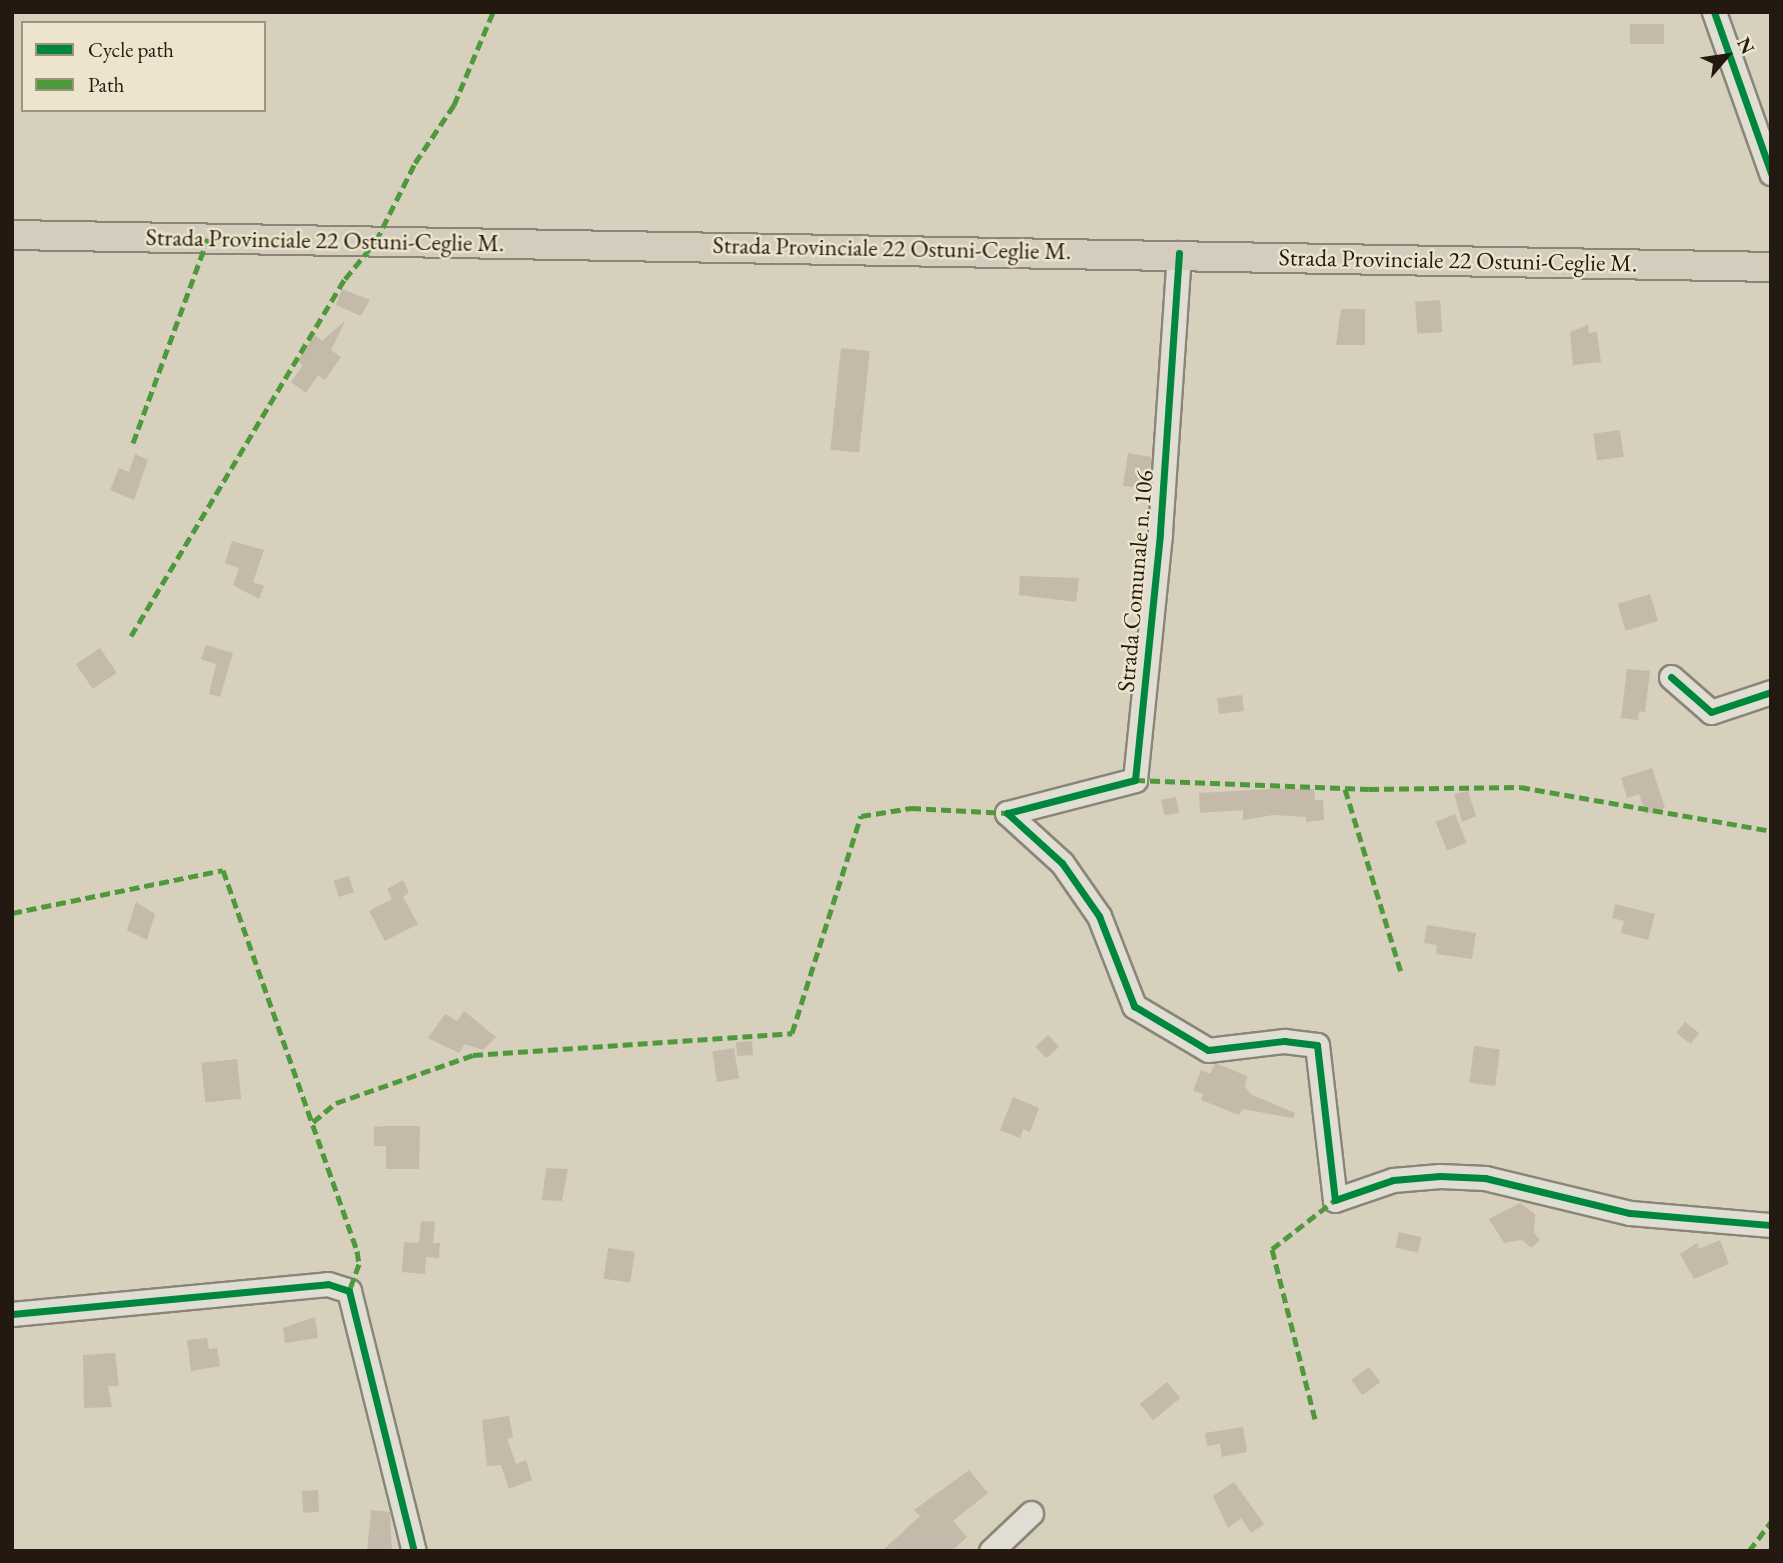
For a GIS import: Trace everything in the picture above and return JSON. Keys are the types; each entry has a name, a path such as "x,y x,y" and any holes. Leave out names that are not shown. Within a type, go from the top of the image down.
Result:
{"main road":[{"name":"Strada Provinciale 22 Ostuni-Ceglie M.","path":"12,235 1179,253 1771,267"}],"street":[{"path":"1714,12 1771,173"},
{"name":"Strada Comunale n. 106","path":"1179,253 1160,534 1135,780 1007,813 1062,863 1099,916 1134,1006 1208,1050 1284,1041 1317,1045 1335,1200 1393,1180 1440,1176 1485,1178 1630,1213 1771,1225"},
{"path":"1671,677 1711,712 1771,692"},
{"path":"12,1314 328,1284 349,1291 414,1551"},
{"path":"991,1551 1031,1513"}],"building":[{"path":"1630,24 1664,24 1664,44 1630,44"},
{"path":"342,289 370,300 361,316 336,305"},
{"path":"1440,300 1442,332 1417,334 1415,302"},
{"path":"1341,309 1365,309 1365,345 1336,345"},
{"path":"345,321 331,350 341,357 325,380 318,375 306,393 291,382 303,365 297,361 315,335 322,341"},
{"path":"1588,325 1589,333 1597,332 1601,362 1573,365 1570,332"},
{"path":"841,348 870,351 859,452 830,449"},
{"path":"1620,430 1624,457 1597,460 1593,434"},
{"path":"1128,453 1151,457 1149,489 1123,486"},
{"path":"135,454 148,460 134,500 110,490 119,468 129,472"},
{"path":"232,541 264,550 253,582 264,586 259,599 233,585 239,568 225,563"},
{"path":"1020,576 1079,578 1076,602 1019,595"},
{"path":"1650,594 1658,621 1626,631 1617,604"},
{"path":"206,645 233,653 220,697 209,694 216,664 201,659"},
{"path":"100,648 117,673 93,689 76,664"},
{"path":"1627,669 1650,671 1645,712 1639,711 1638,720 1621,718"},
{"path":"1242,695 1244,711 1219,714 1217,698"},
{"path":"1652,768 1665,808 1646,814 1639,794 1627,798 1621,778"},
{"path":"1314,789 1315,800 1323,800 1324,820 1306,822 1306,817 1273,815 1243,820 1243,810 1200,813 1199,793"},
{"path":"1468,791 1476,816 1462,822 1454,794"},
{"path":"1176,797 1179,813 1164,816 1161,800"},
{"path":"1455,814 1467,843 1447,851 1436,822"},
{"path":"349,876 354,892 339,897 334,881"},
{"path":"403,880 409,892 403,897 418,924 385,941 369,911 392,899 387,889"},
{"path":"136,902 155,914 147,940 127,930"},
{"path":"1615,904 1655,914 1648,940 1621,933 1624,921 1612,918"},
{"path":"1427,925 1476,933 1472,959 1436,954 1437,945 1424,943"},
{"path":"464,1011 496,1037 483,1050 465,1044 459,1053 428,1038 445,1014 457,1021"},
{"path":"1685,1022 1699,1033 1691,1044 1676,1033"},
{"path":"1048,1035 1059,1047 1046,1058 1036,1047"},
{"path":"752,1041 753,1055 737,1056 736,1042"},
{"path":"1474,1046 1500,1049 1495,1086 1469,1083"},
{"path":"734,1048 739,1079 717,1082 712,1051"},
{"path":"237,1059 241,1099 205,1103 201,1063"},
{"path":"1215,1063 1247,1076 1245,1087 1252,1095 1295,1113 1293,1118 1242,1109 1239,1115 1201,1100 1203,1094 1193,1091 1201,1070 1210,1074"},
{"path":"1013,1097 1039,1108 1030,1132 1023,1129 1020,1138 1000,1130"},
{"path":"420,1126 419,1169 386,1169 386,1146 374,1146 374,1127"},
{"path":"546,1168 568,1169 562,1201 542,1200"},
{"path":"1520,1203 1535,1214 1534,1233 1540,1240 1531,1248 1522,1240 1504,1243 1489,1219"},
{"path":"421,1221 435,1222 433,1243 440,1243 439,1258 426,1257 425,1274 402,1272 404,1242 419,1243"},
{"path":"1399,1232 1421,1237 1418,1253 1395,1248"},
{"path":"1720,1240 1729,1264 1694,1279 1680,1254 1697,1243 1699,1249"},
{"path":"608,1248 635,1252 630,1282 604,1279"},
{"path":"315,1317 318,1338 285,1343 283,1328"},
{"path":"207,1338 209,1349 217,1348 220,1366 191,1371 187,1340"},
{"path":"115,1353 119,1386 108,1386 112,1407 84,1408 83,1355"},
{"path":"1369,1367 1380,1382 1362,1395 1351,1380"},
{"path":"1167,1382 1180,1398 1153,1420 1140,1404"},
{"path":"509,1416 513,1437 507,1439 516,1464 526,1460 532,1480 509,1489 501,1465 487,1466 482,1420"},
{"path":"1243,1427 1247,1452 1222,1457 1220,1444 1207,1446 1205,1433"},
{"path":"969,1470 988,1493 953,1521 967,1537 952,1551 882,1551 920,1516 914,1510"},
{"path":"1234,1482 1264,1524 1251,1533 1241,1518 1228,1528 1213,1496"},
{"path":"318,1490 319,1512 303,1513 302,1491"},
{"path":"371,1510 390,1512 392,1551 367,1551"}],"marked path":[{"path":"131,636 345,279 376,241 415,163 454,105 493,12"},
{"path":"133,443 208,238"},
{"path":"1135,780 1369,789 1520,787 1771,831"},
{"path":"1345,789 1402,976"},
{"path":"313,1122 336,1103 473,1055 792,1033 861,816 911,808 1007,813"},
{"path":"12,913 223,870 357,1251 359,1264 349,1291"},
{"path":"1315,1419 1272,1249 1335,1200"},
{"path":"1749,1551 1771,1522"}],"cycle path":[{"path":"1714,12 1771,173"},
{"path":"1179,253 1160,534 1135,780 1007,813 1062,863 1099,916 1134,1006 1208,1050 1284,1041 1317,1045 1335,1200 1393,1180 1440,1176 1485,1178 1630,1213 1771,1225"},
{"path":"1671,677 1711,712 1771,692"},
{"path":"12,1314 328,1284 349,1291 414,1551"}]}
